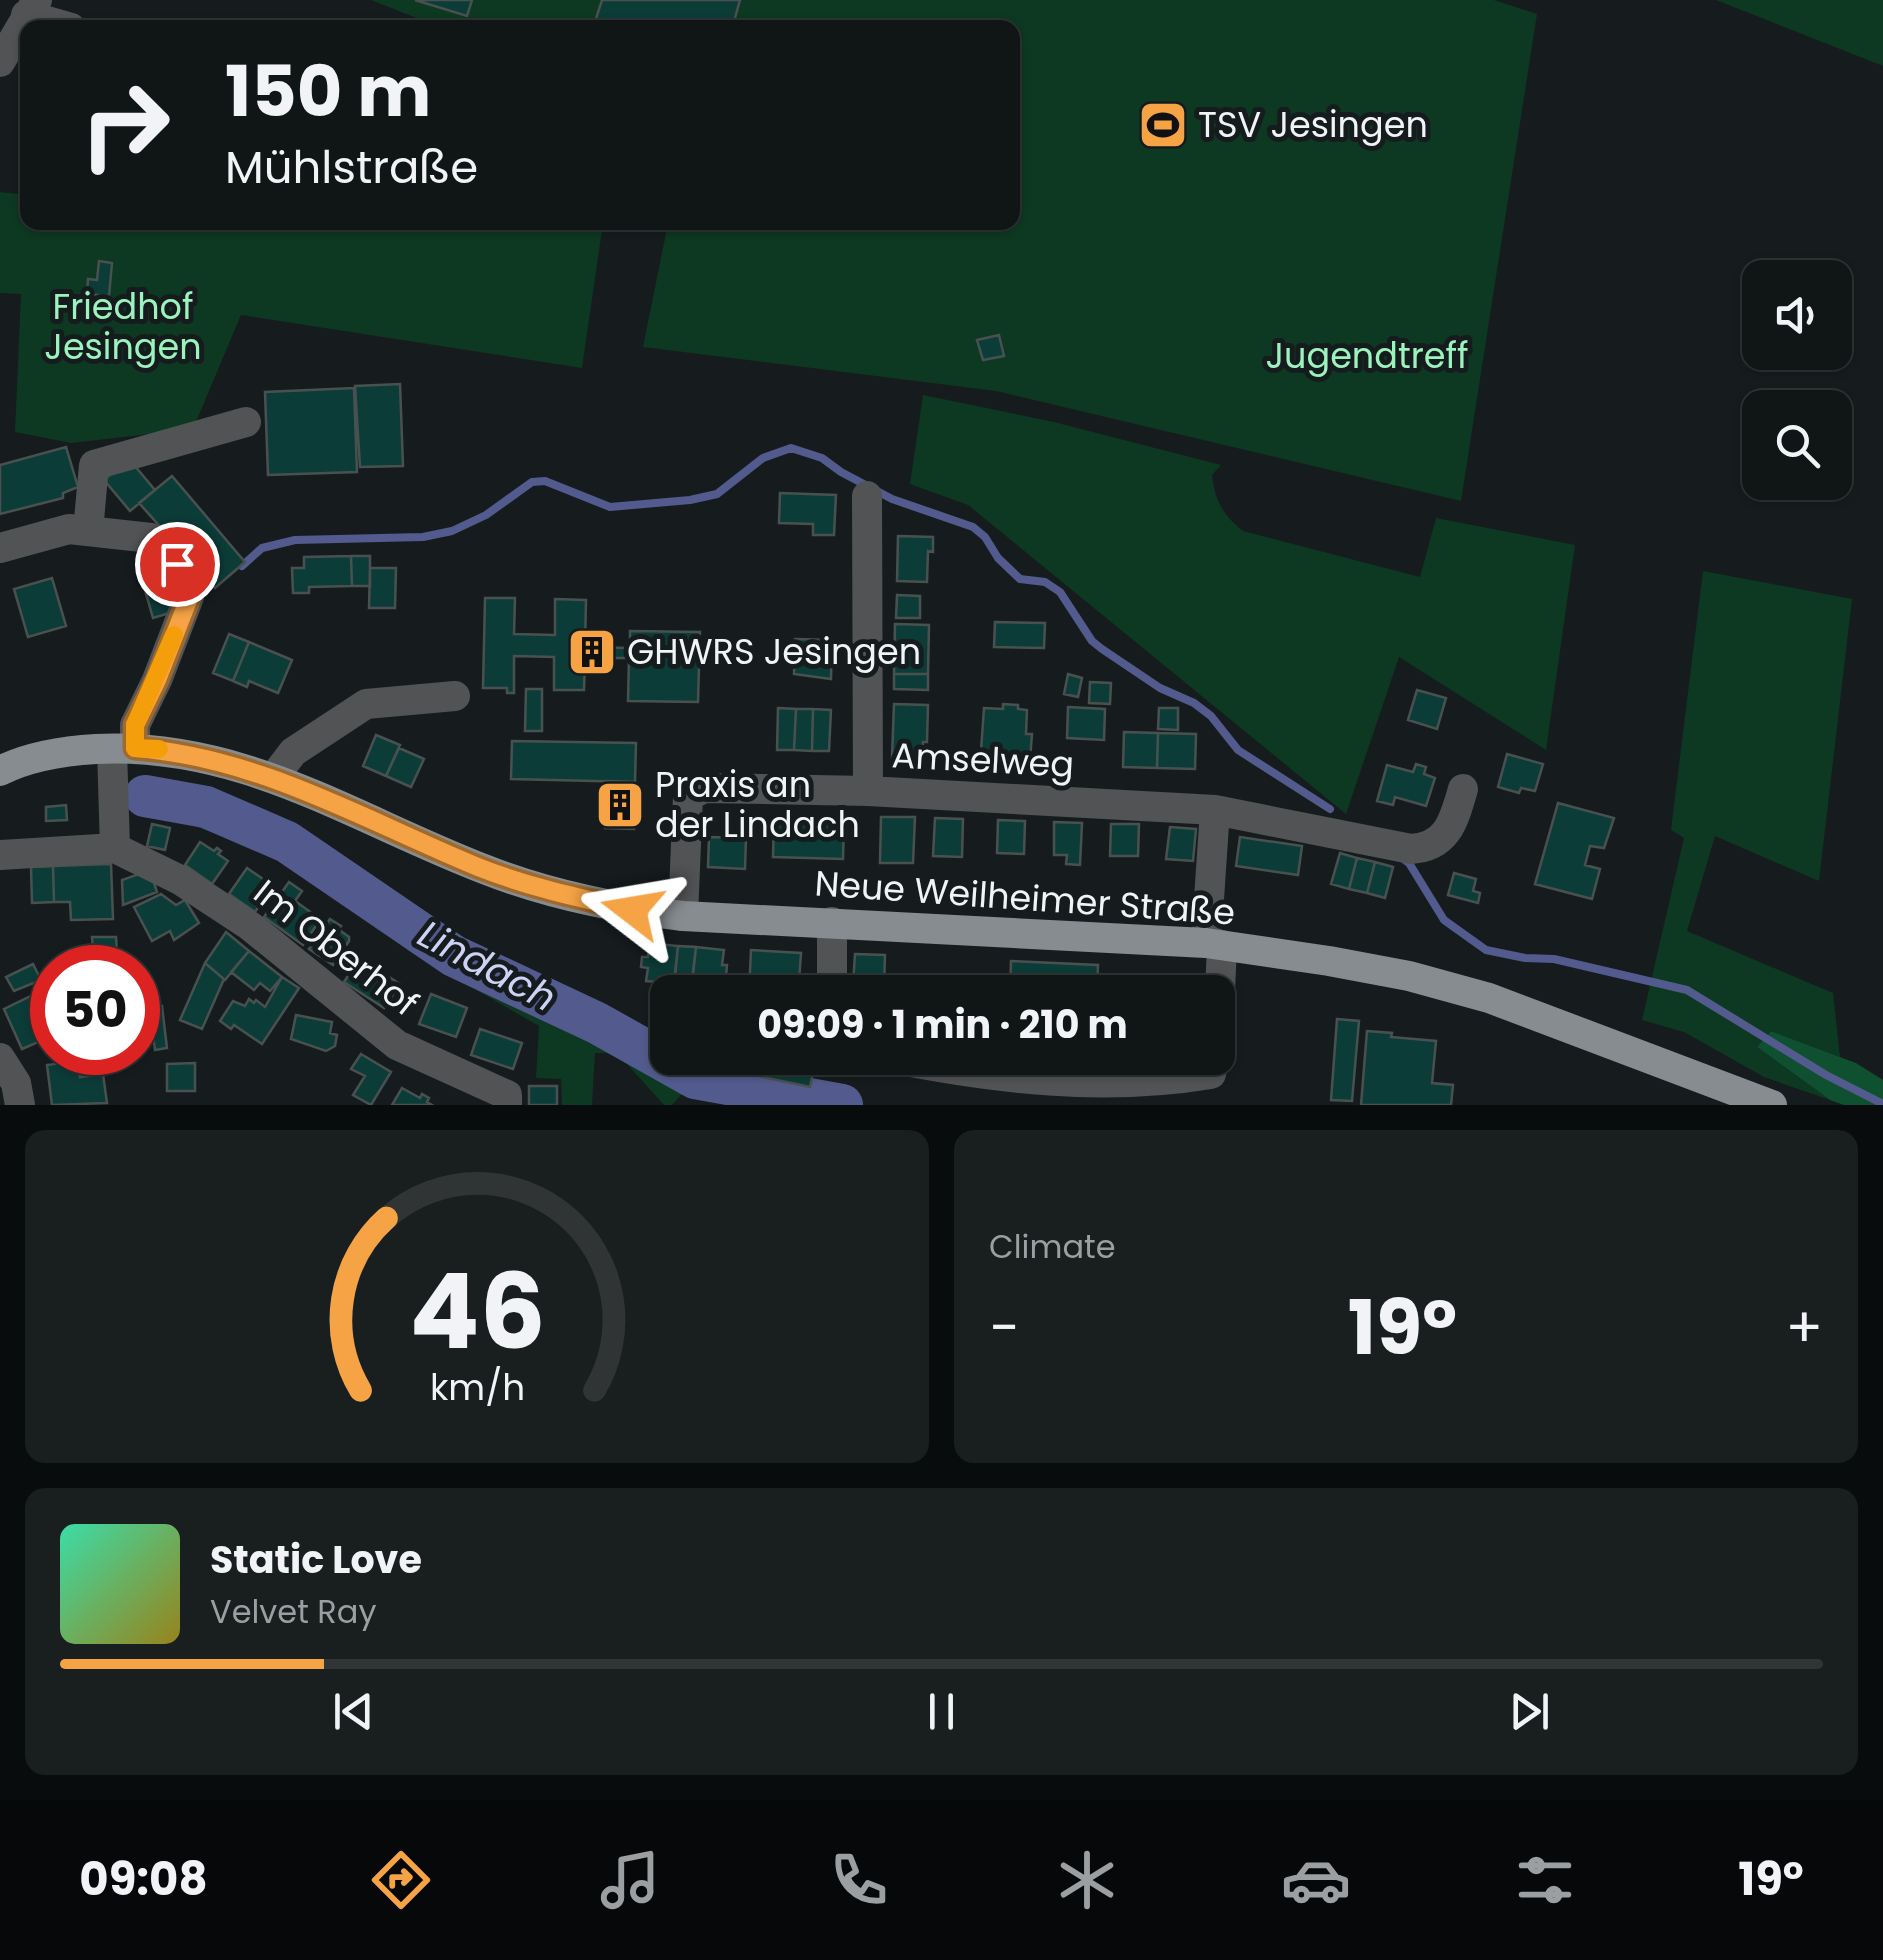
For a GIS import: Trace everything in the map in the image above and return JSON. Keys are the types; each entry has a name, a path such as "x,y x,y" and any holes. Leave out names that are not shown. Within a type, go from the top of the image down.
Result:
{"main road":[{"name":"Neue Weilheimer Straße","path":"0,792 124,748"},
{"name":"Neue Weilheimer Straße","path":"0,771 59,751 175,751 274,777 526,885 632,910 683,916 1214,944 1409,976 1489,998 1772,1105"}],"street":[{"path":"0,62 21,15"},
{"path":"88,531 94,465 246,422"},
{"path":"867,496 868,791"},
{"path":"0,548 69,529 151,538 177,564 189,598 157,680 124,748 115,848"},
{"path":"274,777 293,752 366,704 455,696"},
{"name":"Amselweg","path":"683,916 688,796 704,788 868,791 1215,810 1411,849 1429,848 1452,826 1463,789"},
{"path":"1215,810 1215,975"},
{"name":"Im Oberhof","path":"5,853 115,848 180,880 250,926 397,1045 507,1095 507,1105"},
{"path":"832,922 832,975"},
{"path":"0,1058 16,1083 20,1105"},
{"path":"975,1075 1076,1083 1180,1080 1206,1075"}],"green space":[{"name":"TSV Jesingen","path":"371,0 1494,0 1537,14 1461,501 996,391 643,347 667,230 1020,230 1020,20 422,20"},
{"path":"1716,0 1883,0 1883,66"},
{"name":"Friedhof Jesingen","path":"0,192 20,194 20,230 602,230 582,368 241,315 193,429 71,443 15,432 21,294 0,293"},
{"path":"923,395 1054,422 1221,465 1212,475 1215,492 1225,513 1243,531 1420,577 1436,518 1575,545 1546,750 1399,657 1346,814 968,505 910,484"},
{"path":"1703,571 1852,599 1819,881 1715,836 1687,931 1833,993 1840,1057 1771,1031 1757,1047 1830,1100 1764,1077 1684,1032 1642,1020 1684,838 1671,830"},
{"path":"196,810 285,848 453,961 594,1029 650,1061 650,1075 675,1075 691,1084 672,1105 664,1105 617,1053 595,1053 592,1105 562,1105 561,1079 536,1078 539,1026 412,953 279,857 194,826"},
{"path":"1771,1031 1856,1063 1883,1080 1883,1105 1844,1105 1830,1100 1757,1047"}],"building":[{"path":"415,0 472,0 467,16"},
{"path":"602,0 740,0 735,18 741,20 596,20"},
{"path":"99,261 112,263 109,296 87,294 88,279 97,280"},
{"path":"999,335 1004,356 983,360 977,340"},
{"path":"400,384 403,466 360,467 355,386"},
{"path":"354,388 357,472 268,475 265,392"},
{"path":"66,447 78,487 63,493 63,498 0,514 0,465"},
{"path":"129,459 155,490 130,511 104,480"},
{"path":"172,476 245,562 215,588 139,503"},
{"path":"780,493 836,495 834,535 813,535 813,524 779,523"},
{"path":"898,536 933,537 933,552 928,551 927,582 897,581"},
{"path":"163,551 180,610 153,618 136,559"},
{"path":"351,556 370,556 370,586 352,586"},
{"path":"351,556 352,586 309,587 309,593 293,593 292,568 304,568 304,557"},
{"path":"370,568 396,568 395,608 369,608"},
{"path":"52,578 66,626 28,637 14,589"},
{"path":"897,595 920,596 920,618 896,618"},
{"name":"GHWRS Jesingen","path":"485,598 515,598 514,634 555,635 555,599 586,600 585,647 630,648 630,631 700,632 698,702 628,701 629,658 585,658 584,690 554,690 554,657 514,656 514,693 507,693 507,688 483,688"},
{"path":"995,622 1045,623 1044,648 994,647"},
{"path":"895,624 929,625 928,674 894,674"},
{"path":"229,634 249,642 233,681 213,673"},
{"path":"795,639 832,640 831,679 794,674"},
{"path":"249,642 292,660 278,693 249,681 247,687 233,681"},
{"path":"894,674 928,674 928,690 894,689"},
{"path":"1068,674 1082,678 1078,697 1064,694"},
{"path":"1090,682 1111,683 1110,704 1089,703"},
{"path":"526,689 542,689 542,731 525,731"},
{"path":"1417,690 1446,698 1437,729 1408,720"},
{"path":"894,704 928,705 927,742 923,742 922,759 892,758"},
{"path":"1003,704 1027,710 1026,734 1032,734 1030,759 990,757 990,752 981,751 984,708 1003,709"},
{"path":"1068,707 1105,709 1104,740 1067,738"},
{"path":"778,708 796,709 794,750 777,750"},
{"path":"1159,708 1178,708 1178,730 1158,729"},
{"path":"796,709 813,709 812,751 794,750"},
{"path":"813,709 831,710 829,751 812,751"},
{"path":"1124,732 1158,733 1157,768 1123,767"},
{"path":"1158,733 1196,734 1195,769 1157,768"},
{"path":"376,735 400,745 386,776 363,766"},
{"name":"GHWRS Jesingen","path":"512,741 636,743 635,782 511,779"},
{"path":"399,748 424,759 411,787 386,776"},
{"path":"1507,754 1543,764 1535,791 1521,788 1519,793 1498,787"},
{"path":"1416,764 1426,767 1424,774 1435,778 1426,806 1395,797 1393,805 1377,801 1387,765 1413,772"},
{"name":"Praxis an der Lindach","path":"606,781 635,782 634,829 605,828"},
{"path":"1558,803 1614,818 1604,848 1590,846 1585,865 1600,869 1592,899 1535,884"},
{"path":"66,805 67,820 46,821 46,807"},
{"path":"881,817 915,817 913,863 880,863"},
{"path":"774,818 844,820 843,859 773,857"},
{"path":"935,818 963,819 962,857 933,856"},
{"path":"998,820 1025,821 1024,854 997,853"},
{"path":"1054,822 1082,823 1080,865 1066,864 1067,855 1054,855"},
{"path":"152,824 170,828 165,850 147,846"},
{"path":"1111,824 1139,824 1138,856 1110,856"},
{"path":"1170,827 1196,829 1193,861 1166,859"},
{"path":"709,837 746,838 745,869 708,867"},
{"path":"1240,837 1302,846 1298,875 1236,866"},
{"path":"200,842 214,851 217,848 221,851 218,854 228,861 212,884 185,865"},
{"path":"1340,853 1357,858 1349,889 1331,884"},
{"path":"1357,858 1375,862 1367,893 1349,889"},
{"path":"1375,862 1393,867 1385,898 1367,893"},
{"path":"111,864 113,919 71,920 70,902 54,902 53,866"},
{"path":"53,866 54,902 32,903 31,867"},
{"path":"247,868 273,886 255,912 229,894"},
{"path":"150,870 157,892 123,905 122,880"},
{"path":"1454,873 1476,879 1473,891 1480,893 1478,903 1448,895"},
{"path":"289,882 302,891 295,901 316,916 313,920 318,923 303,945 264,917"},
{"path":"161,894 176,905 185,900 199,923 174,940 170,931 152,941 134,907"},
{"path":"330,919 349,937 333,965 309,949"},
{"path":"226,932 249,951 225,980 205,963"},
{"path":"92,937 116,937 117,945 93,945"},
{"path":"649,943 678,946 675,975 650,975 650,981 646,981 648,968 641,967 642,957 648,957"},
{"path":"678,946 696,947 693,975 675,975"},
{"path":"696,947 724,950 722,965 727,965 726,975 693,975"},
{"path":"751,950 801,953 799,975 750,975"},
{"path":"249,951 282,977 270,991 260,983 254,990 231,972"},
{"path":"855,954 885,955 884,975 854,975"},
{"path":"360,958 400,984 384,1008 344,982"},
{"path":"1011,961 1098,965 1098,975 1011,975"},
{"path":"205,963 224,979 202,1029 180,1020"},
{"path":"30,965 30,984 14,991 6,977"},
{"path":"282,977 299,988 262,1044 234,1025 231,1029 220,1021 233,1001 245,1006 249,999 254,1003 256,1000 265,1007"},
{"path":"431,994 467,1008 456,1037 419,1024"},
{"path":"30,996 30,1046 22,1049 4,1009"},
{"path":"160,1006 167,1048 160,1049"},
{"path":"296,1015 332,1022 330,1033 337,1035 335,1046 326,1051 291,1039"},
{"path":"1337,1019 1359,1021 1352,1101 1331,1100"},
{"path":"480,1029 522,1043 513,1069 471,1055"},
{"path":"1367,1031 1436,1041 1432,1083 1453,1085 1451,1105 1361,1105"},
{"path":"361,1054 391,1072 371,1105 353,1095 365,1076 351,1069"},
{"path":"195,1063 195,1091 167,1091 167,1064"},
{"path":"48,1075 103,1075 107,1103 52,1105"},
{"path":"754,1075 812,1075 810,1087"},
{"path":"529,1086 557,1086 557,1105 529,1105"},
{"path":"402,1088 420,1098 422,1094 432,1105 392,1105"}],"waterway":[{"path":"242,566 262,548 295,540 423,537 452,531 486,515 532,482 545,481 610,507 690,500 717,494 763,458 791,448 822,458 892,499 973,527 1020,579 1045,582 1060,592 1092,641 1102,649 1160,688 1194,703 1211,716 1238,750 1330,809"},
{"name":"Lindach","path":"145,796 206,807 287,842 454,956 597,1023 695,1078 842,1105"},
{"path":"1401,857 1409,863 1444,920 1486,950 1554,959 1687,990 1826,1075 1883,1104"}],"slow traffic":[{"path":"159,749 135,748 135,725 174,635"}],"place":[{"name":"TSV Jesingen","path":"1163,125"},
{"name":"GHWRS Jesingen","path":"592,652"},
{"name":"Praxis an der Lindach","path":"620,805"}],"route":[{"path":"177,564 189,598 135,725 135,748 175,751 255,770 480,868 526,885 632,910"}],"park label":[{"name":"Jugendtreff","path":"1367,356"}]}
